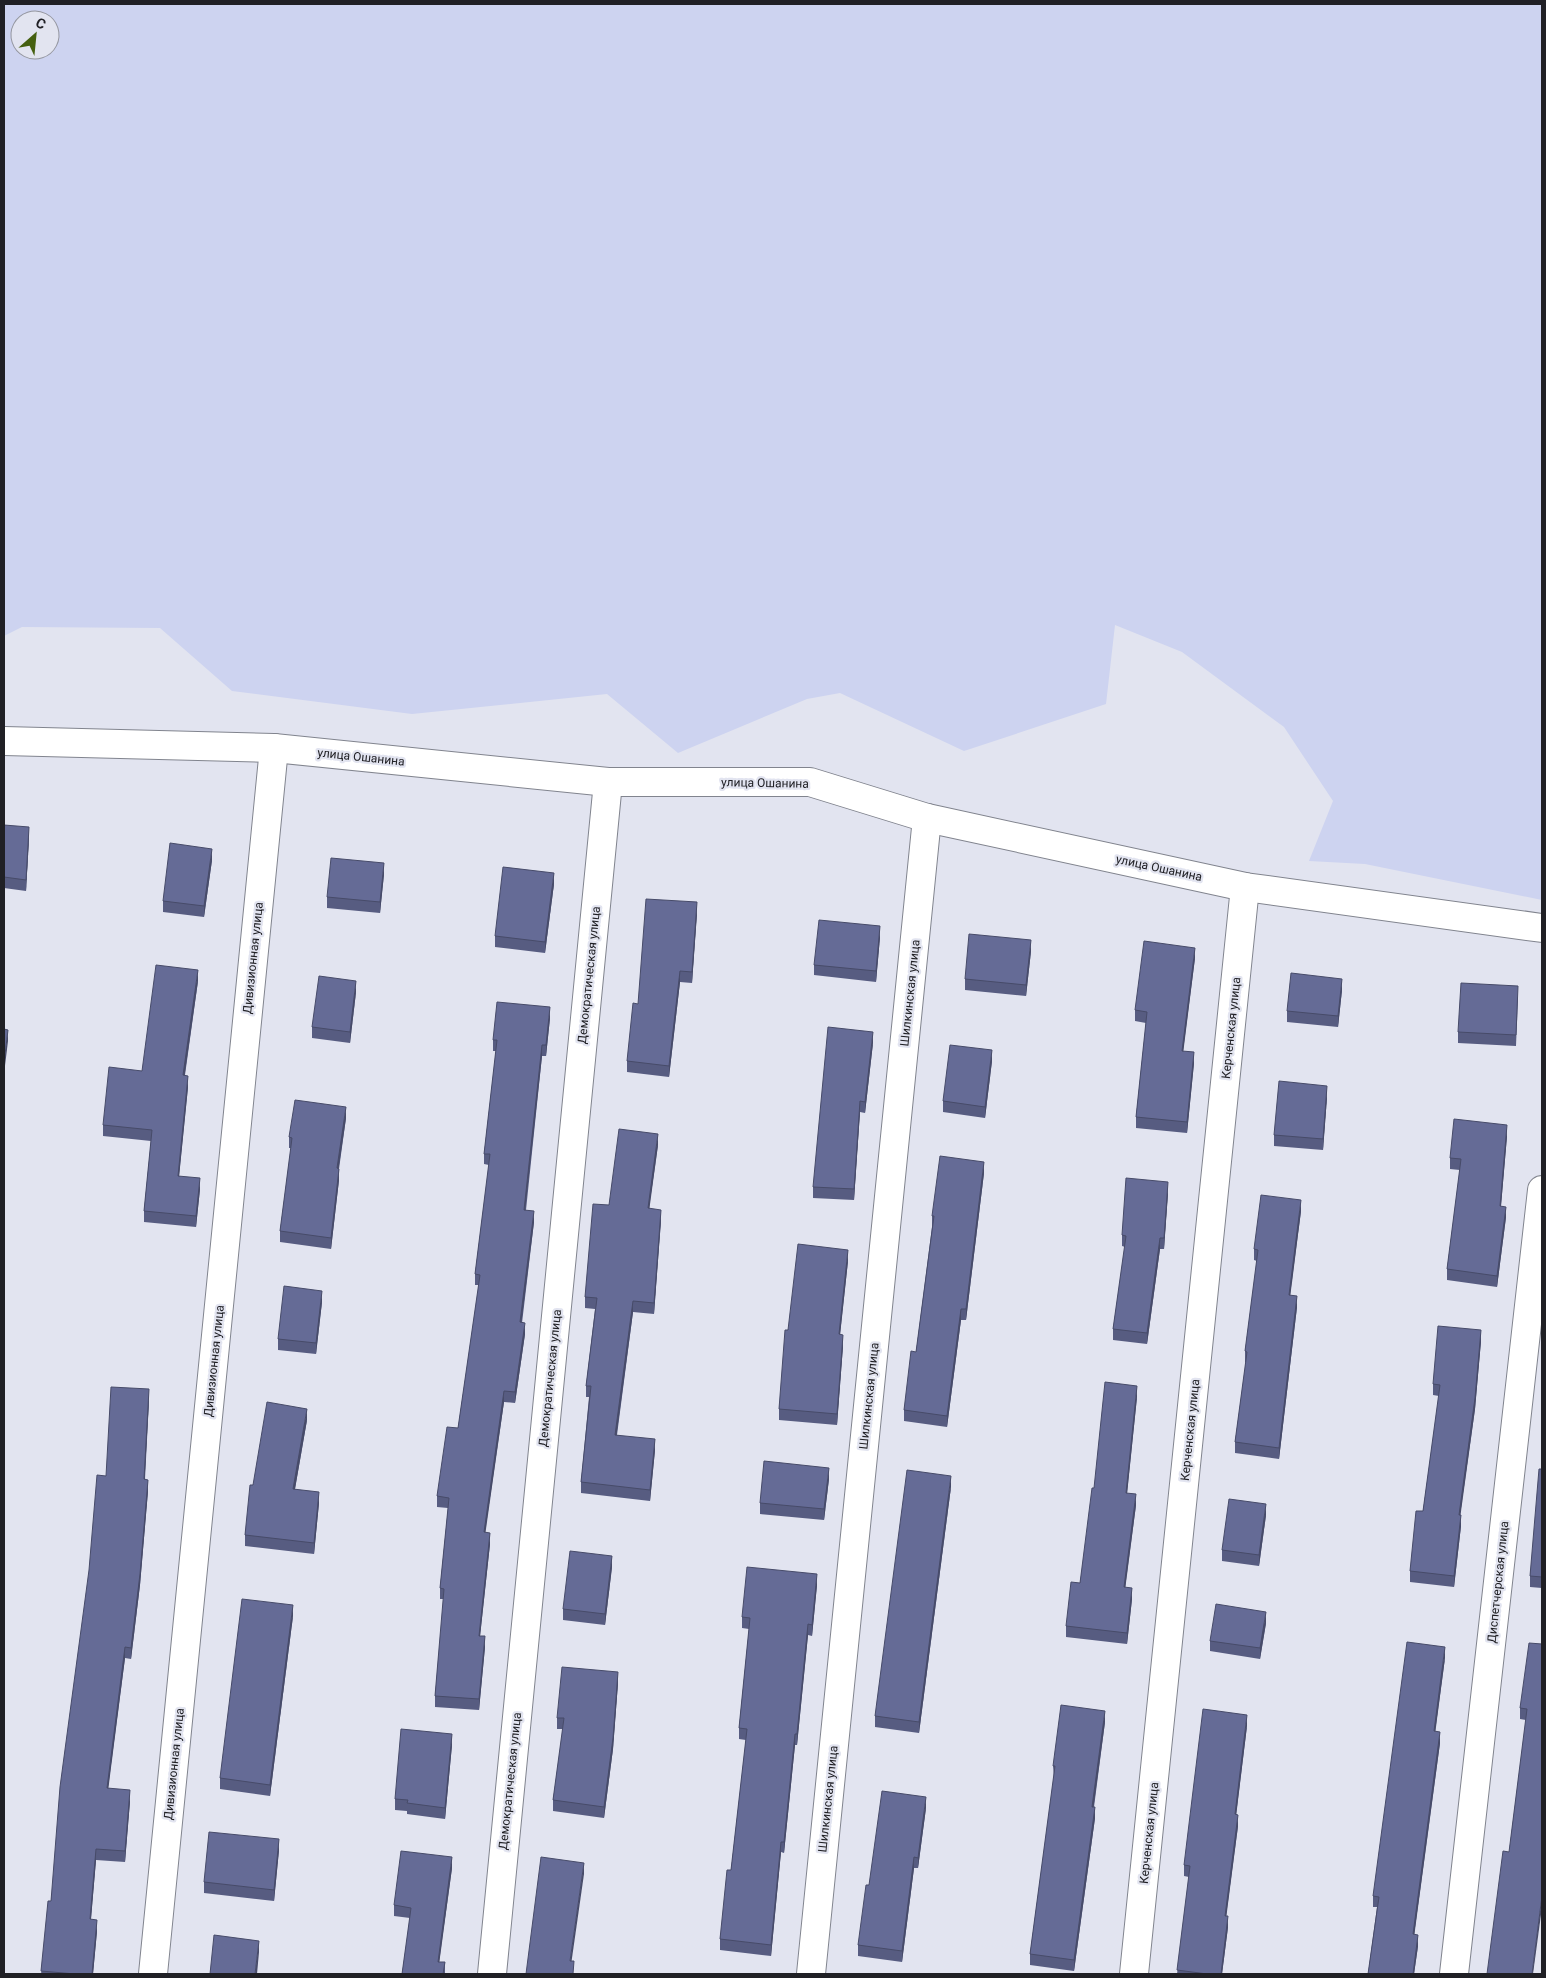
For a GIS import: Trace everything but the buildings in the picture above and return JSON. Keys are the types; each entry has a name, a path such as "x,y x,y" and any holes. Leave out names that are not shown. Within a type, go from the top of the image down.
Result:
{"street":[{"name":"улица Ошанина","path":"4,741 274,748 608,782 810,782 927,818 1245,887 1542,928"},
{"name":"Дивизионная улица","path":"153,1974 274,748"},
{"name":"Демократическая улица","path":"492,1974 608,782"},
{"name":"Шилкинская улица","path":"811,1974 927,818"},
{"name":"Керченская улица","path":"1134,1974 1245,887"},
{"name":"Диспетчерская улица","path":"1454,1974 1542,1190"}],"shaded area":[{"path":"4,4 1542,4 1542,900 1365,864 1309,861 1333,801 1284,727 1182,652 1115,625 1106,704 964,751 840,693 807,699 678,753 607,694 412,714 232,691 160,628 22,627 4,636"}]}
